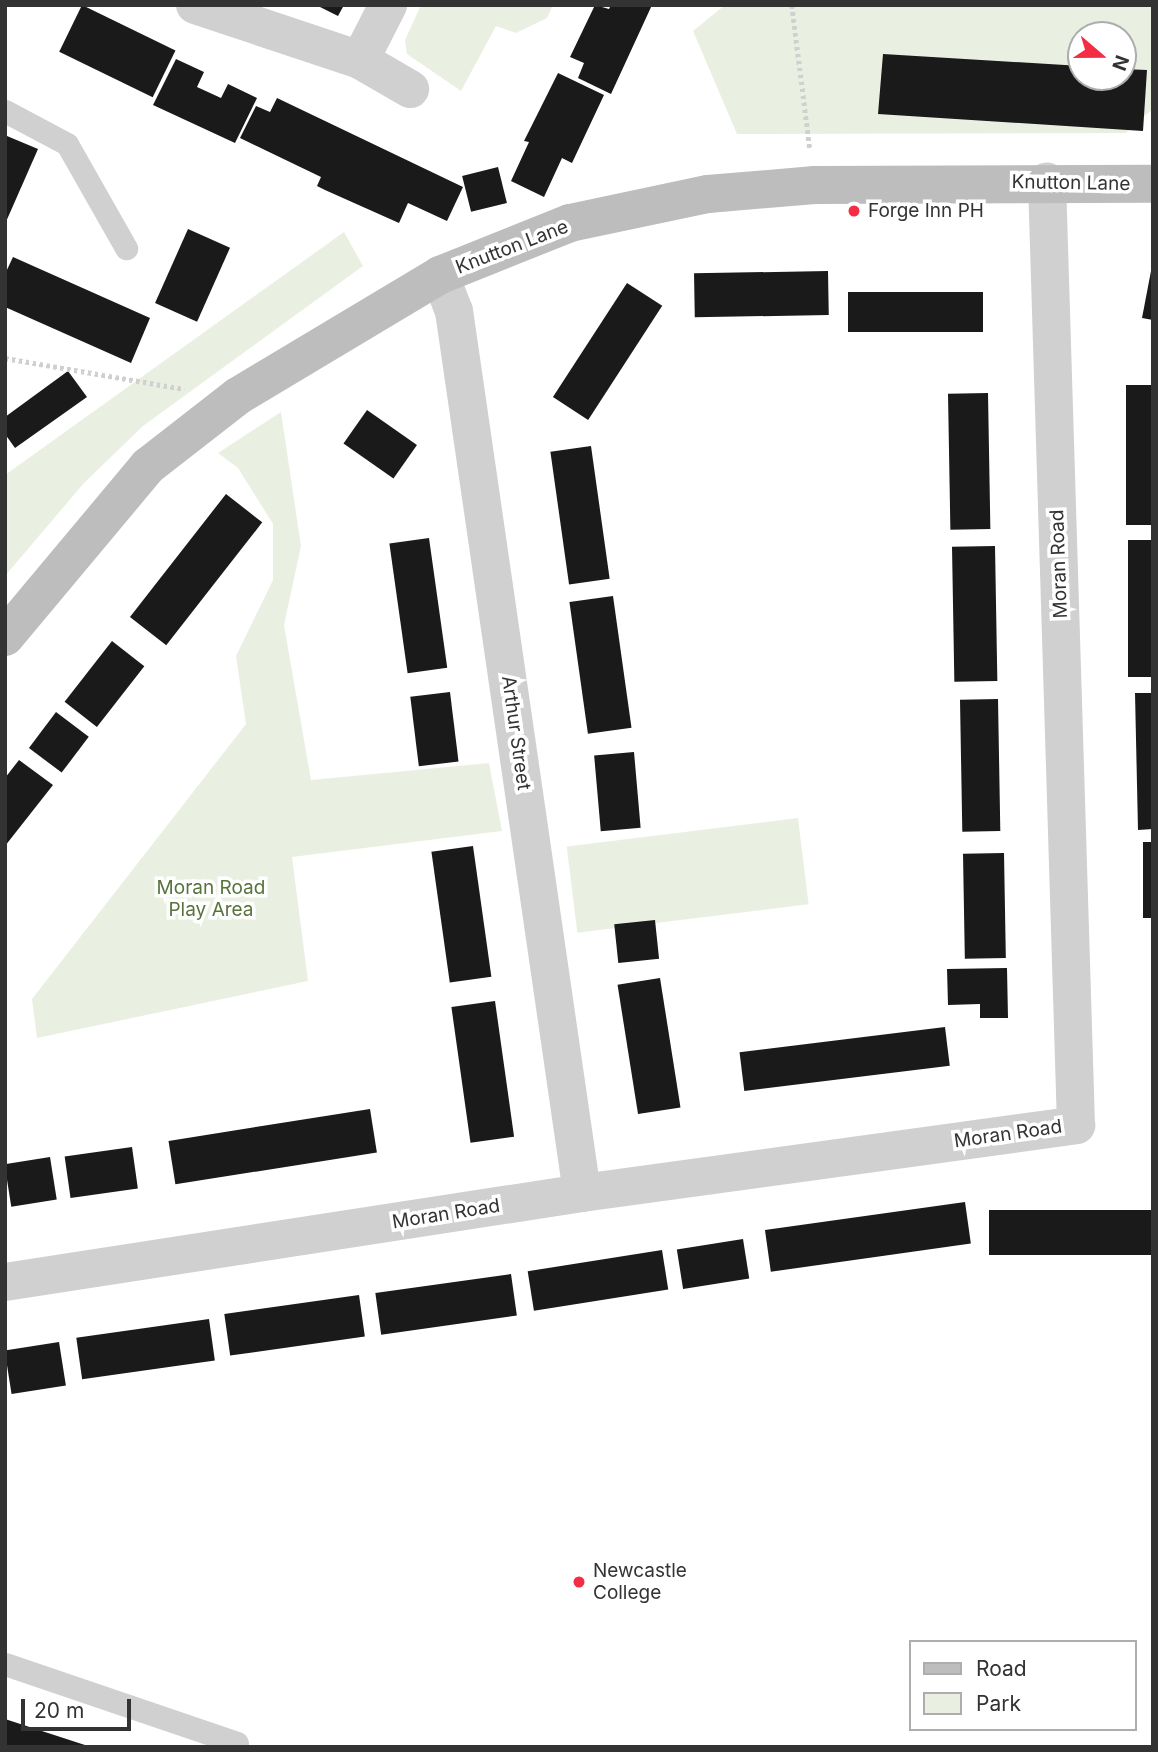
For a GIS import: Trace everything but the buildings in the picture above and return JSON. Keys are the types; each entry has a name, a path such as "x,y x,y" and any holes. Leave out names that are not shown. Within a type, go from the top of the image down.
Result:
{"main road":[{"name":"Knutton Lane","path":"5,637 148,467 238,396 440,275 570,223 708,194 815,185 1047,181 1153,184"}],"street":[{"path":"195,5 360,60 411,89"},
{"path":"360,60 388,5"},
{"name":"Moran Road","path":"5,1282 582,1193 1076,1125 1047,181"},
{"name":"Arthur Street","path":"440,275 454,311 582,1193"}],"lane":[{"path":"5,110 67,144 126,248"},
{"path":"5,1664 237,1743"}],"path":[{"path":"792,5 815,185"},
{"path":"5,358 238,396"}],"green space":[{"path":"421,5 553,5 547,18 516,33 496,26 461,91 407,54 405,40"},
{"path":"725,5 1153,5 1153,109 1126,133 737,134 693,31"},
{"path":"344,232 363,266 143,426 84,483 5,576 5,475"},
{"name":"Moran Road Play Area","path":"281,412 301,546 284,625 311,780 489,763 502,831 292,857 308,981 37,1038 32,999 246,724 236,656 273,580 273,524 238,468 218,453"},
{"path":"798,818 809,904 577,933 567,846"}],"place":[{"name":"Forge Inn PH","path":"854,211"},
{"name":"Newcastle College","path":"579,1582"}]}
